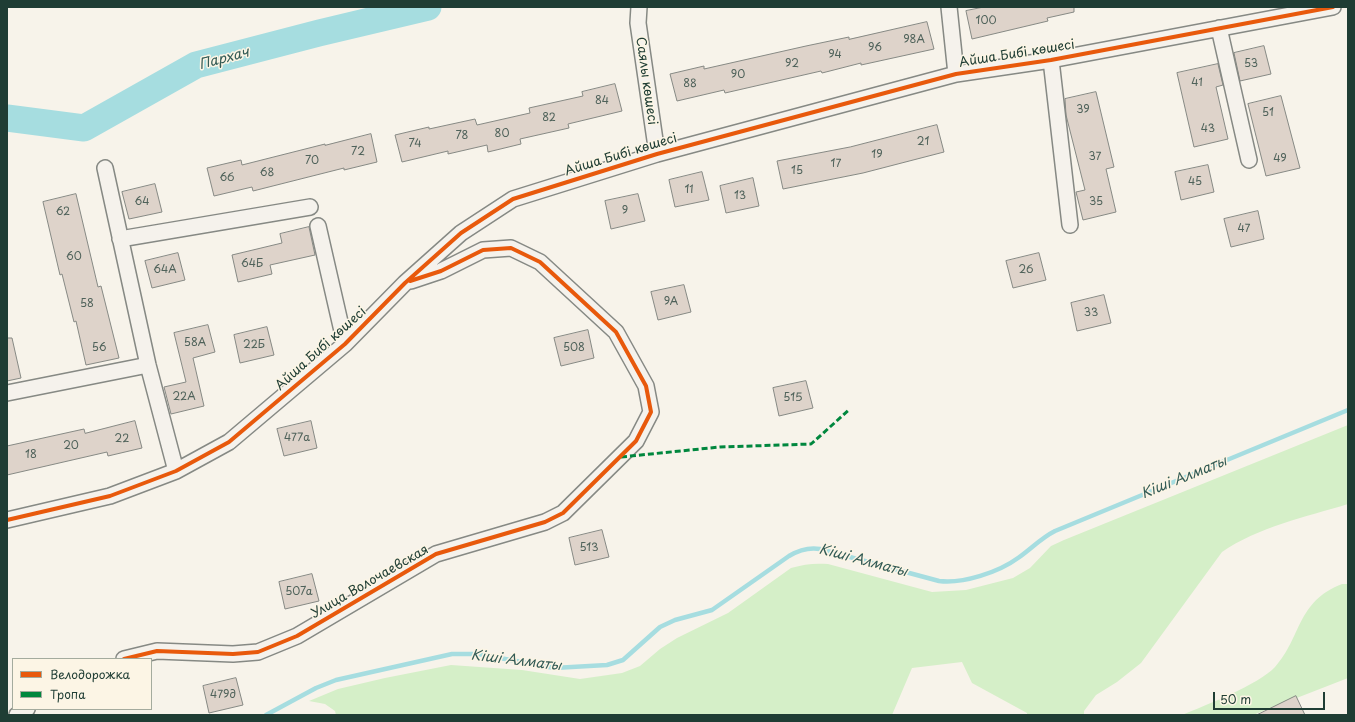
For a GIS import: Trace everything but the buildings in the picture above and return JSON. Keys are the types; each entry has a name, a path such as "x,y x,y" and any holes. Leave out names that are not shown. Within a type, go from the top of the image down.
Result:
{"street":[{"name":"Саялы көшесі","path":"639,7 638,23 657,154"},
{"path":"949,7 956,74"},
{"name":"Айша Бибі көшесі","path":"7,520 110,496 176,471 229,442 345,344 406,283 461,233 513,199 657,154 956,74 1051,60 1333,7"},
{"path":"1219,28 1249,160"},
{"path":"1051,60 1070,225"},
{"path":"105,168 148,365 176,471"},
{"path":"120,239 310,207"},
{"path":"318,226 345,344"},
{"name":"Улица Волочаевская","path":"128,658 157,651 233,654 258,652 297,636 436,554 545,522 563,513 636,441 651,412 646,386 616,332 540,262 511,248 483,250 441,271 406,283"},
{"path":"7,393 148,365"},
{"path":"16,715 25,710"}],"green space":[{"path":"1348,425 1348,504 1267,529 1236,543 1222,552 1141,663 1117,682 1096,695 1084,711 1084,715 1027,715 1027,713 972,683 962,662 912,668 892,715 336,715 335,711 325,704 309,701 338,689 451,665 522,670 580,679 622,673 640,666 660,649 677,638 728,613 791,568 805,565 828,564 932,592 966,590 1013,578 1030,568 1051,546 1064,540"},
{"path":"1342,584 1348,584 1348,678 1253,715 1182,715 1231,694 1257,681 1267,674 1284,656 1301,621 1316,600"}],"waterway":[{"name":"Пархач","path":"7,118 84,128 196,65 319,33 428,7"},
{"name":"Кіші Алматы","path":"266,715 316,688 336,680 452,654 478,654 554,668 607,665 623,660 660,627 675,620 712,610 789,556 808,549 816,548 939,581 959,581 970,579 991,572 1010,563 1055,531 1348,410"}],"marked path":[{"path":"621,457 720,447 811,444 850,409"}],"cycle path":[{"path":"7,520 110,496 176,471 229,442 345,344 405,283 461,233 513,199 657,154 956,74 1051,60 1333,7"},
{"path":"128,658 157,651 233,654 258,652 297,636 436,554 545,522 563,513 636,441 651,412 646,386 616,332 540,262 511,248 483,250 441,271 410,281"}]}
